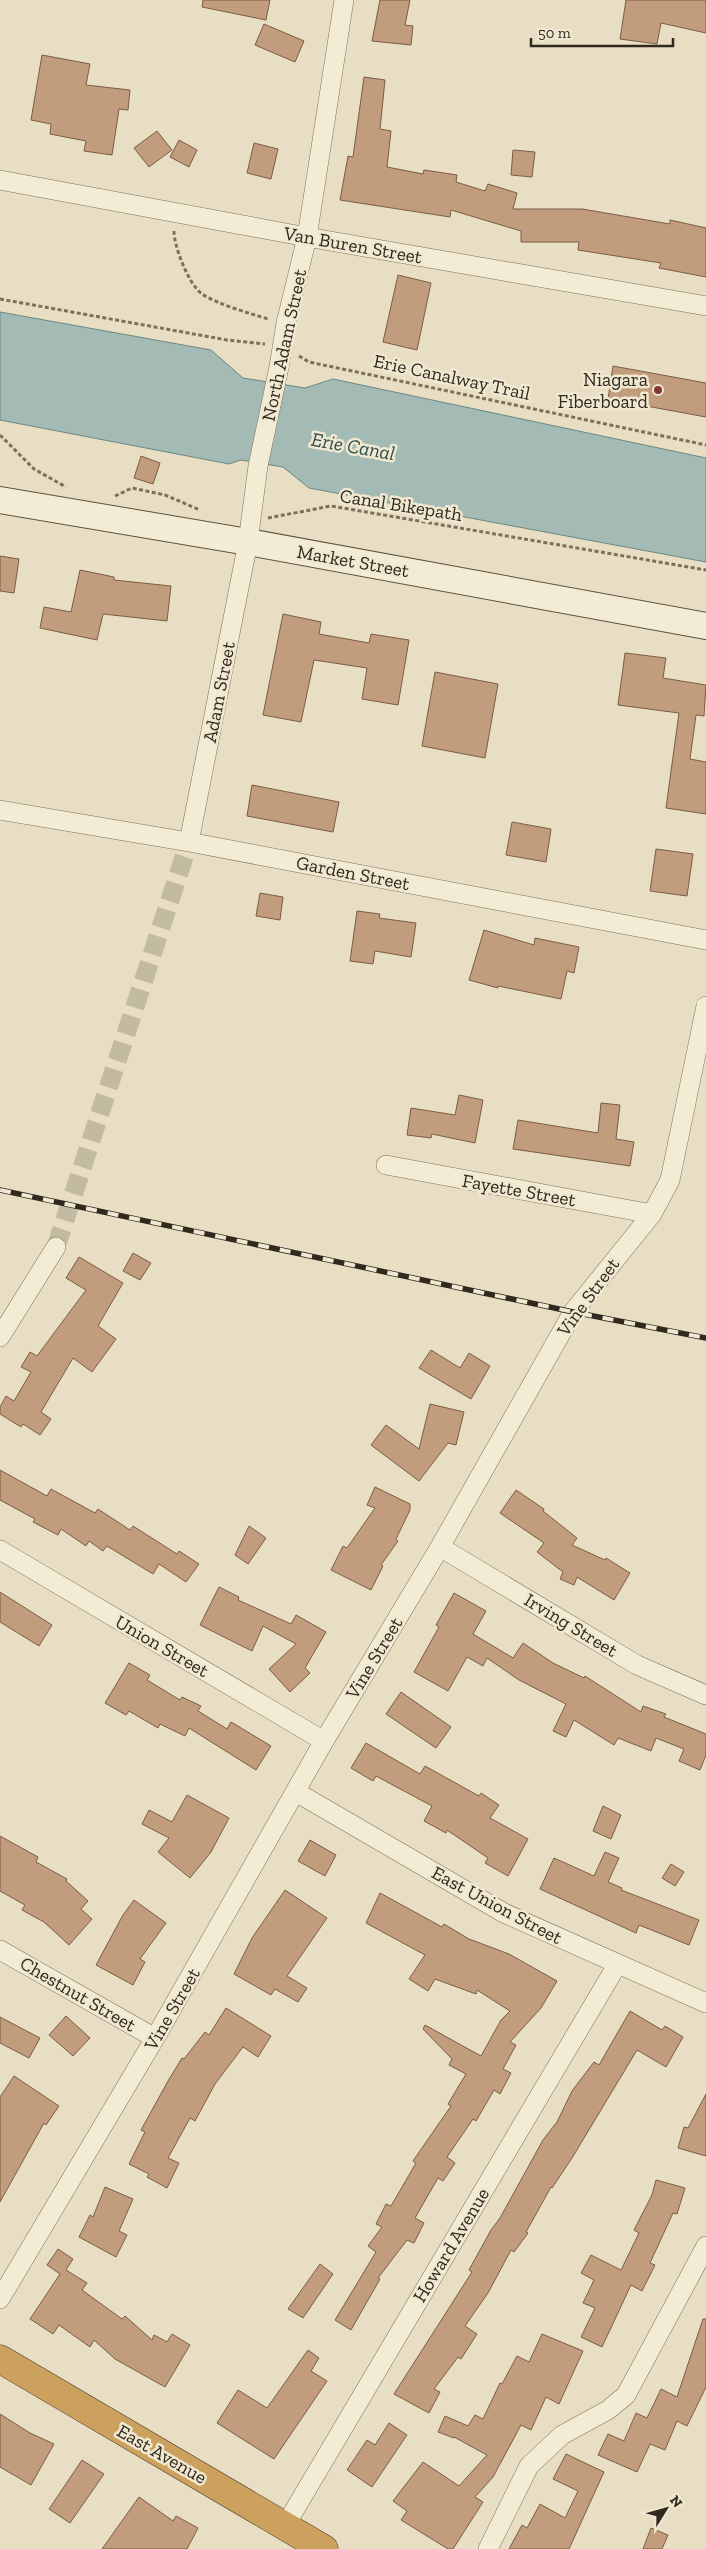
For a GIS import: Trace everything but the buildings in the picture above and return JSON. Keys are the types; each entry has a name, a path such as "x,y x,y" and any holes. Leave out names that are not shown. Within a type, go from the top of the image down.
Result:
{"highway":[{"name":"East Avenue","path":"0,2359 324,2549"}],"street":[{"name":"North Adam Street","path":"250,530 258,466 283,348 286,324 307,237 344,0"},
{"name":"Van Buren Street","path":"0,180 307,237 706,306"},
{"name":"Market Street","path":"0,500 250,530 706,626"},
{"name":"Adam Street","path":"189,842 250,530"},
{"name":"Garden Street","path":"0,810 189,842 706,940"},
{"name":"Vine Street","path":"0,2299 155,2038 324,1741 440,1547 573,1312 652,1214 670,1180 706,1006"},
{"name":"Fayette Street","path":"386,1165 652,1214"},
{"path":"0,1337 56,1247"},
{"name":"Irving Street","path":"440,1547 637,1665 706,1695"},
{"name":"Union Street","path":"0,1550 324,1741"},
{"name":"East Union Street","path":"296,1792 504,1913 706,2003"},
{"name":"Chestnut Street","path":"0,1950 155,2038"},
{"name":"Howard Avenue","path":"285,2526 617,1964"},
{"path":"488,2549 529,2466 562,2435 608,2410 626,2395 706,2246"}],"path":[{"path":"174,213 174,236 183,265 201,293 246,313 286,324"},
{"path":"0,299 227,340 283,348"},
{"name":"Erie Canalway Trail","path":"309,362 706,445"},
{"path":"0,435 34,469 69,489"},
{"path":"109,498 132,488 165,495 205,512"},
{"name":"Canal Bikepath","path":"250,530 271,518 330,506 706,570"}],"water":[{"name":"Erie Canal","path":"0,312 211,350 243,378 305,388 333,379 706,458 706,562 309,488 283,467 241,460 229,464 0,420"}],"tunnel":[{"path":"56,1247 189,842"}],"railway":[{"path":"0,1190 573,1312 706,1338"}],"place":[{"name":"Niagara Fiberboard","path":"658,390"}]}
